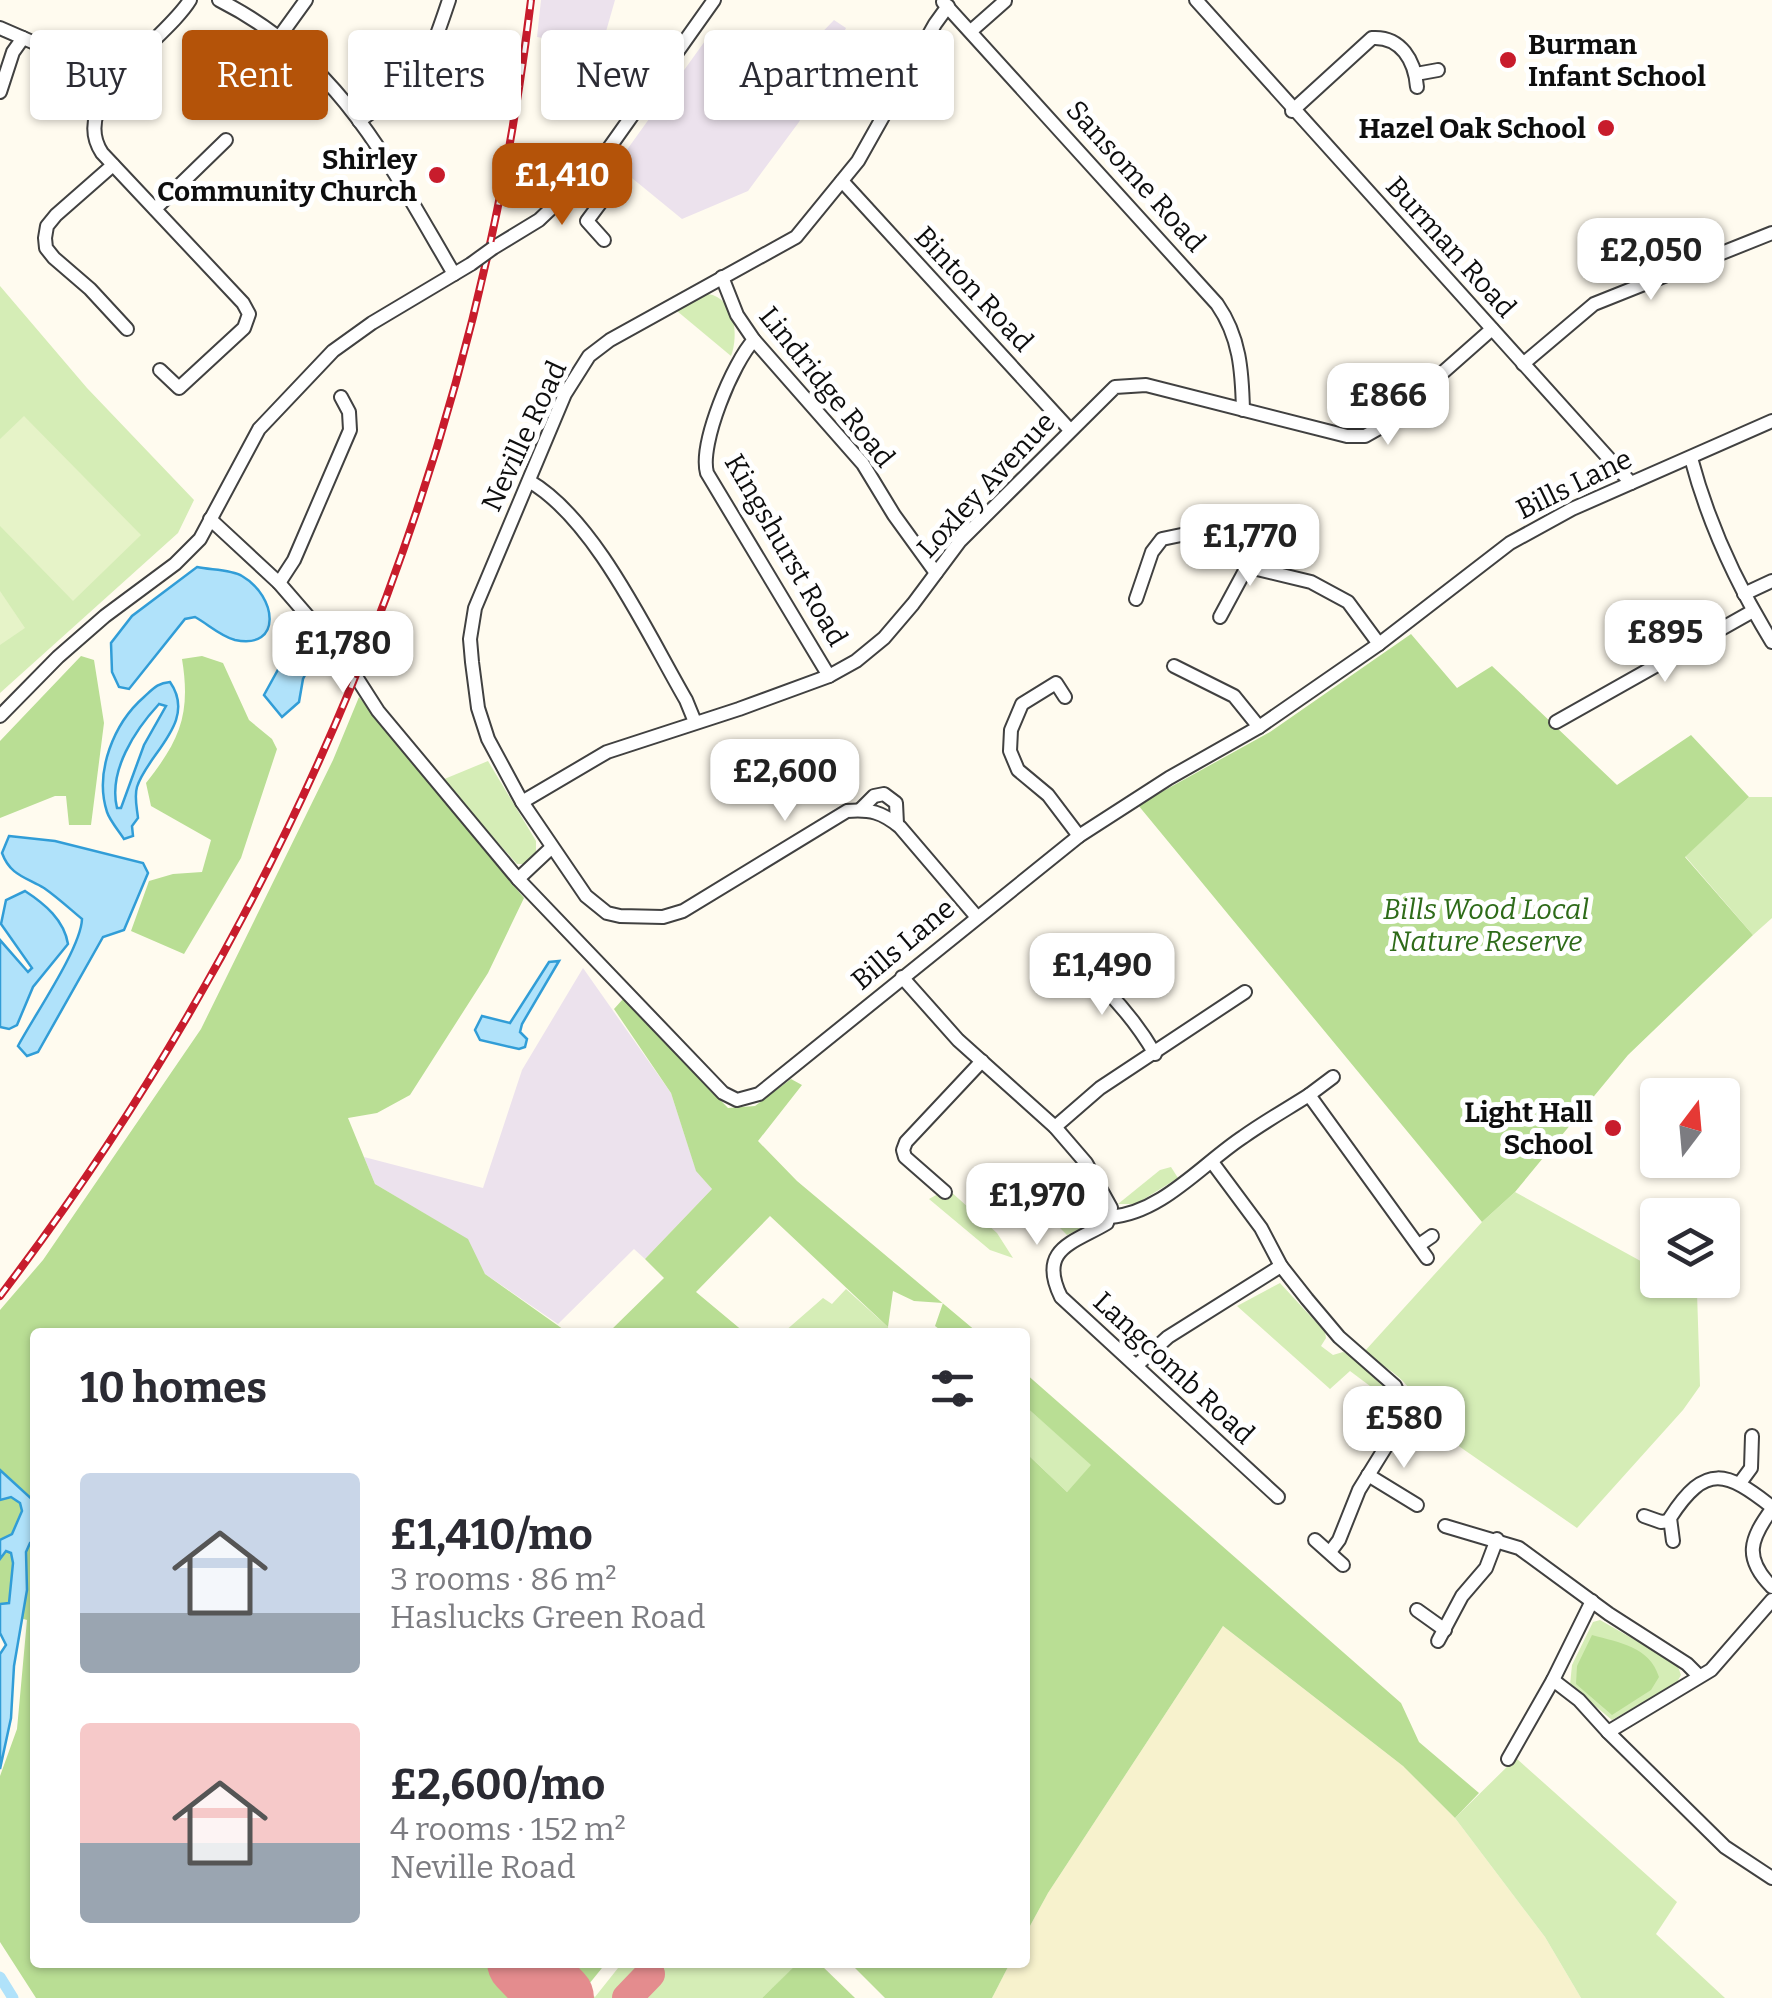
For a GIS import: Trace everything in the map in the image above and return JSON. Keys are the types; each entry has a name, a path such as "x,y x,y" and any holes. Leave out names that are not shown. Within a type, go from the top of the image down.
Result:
{"street":[{"path":"162,34 190,0"},
{"path":"219,0 270,30"},
{"path":"284,30 306,0"},
{"path":"359,121 409,86 430,57 449,0"},
{"path":"0,716 104,616 176,564 200,538 259,429 333,351 539,220 597,165 714,0"},
{"path":"971,31 1004,0"},
{"name":"Burman Road","path":"1196,0 1631,483"},
{"name":"Sansome Road","path":"945,3 1218,304 1236,341 1242,370 1243,410"},
{"name":"Neville Road","path":"945,3 858,161 796,237 610,340 589,356 565,394 476,608 470,638 478,708 488,738 551,848 586,896 607,913 643,919 683,911 847,811 860,810 885,815 897,824 976,916"},
{"path":"0,28 30,41"},
{"path":"0,92 13,52 23,38"},
{"path":"1292,111 1372,38 1394,42 1410,58 1416,80 1438,70"},
{"path":"328,81 408,194 454,274"},
{"path":"97,120 98,147 249,314 244,328 179,388 160,370"},
{"path":"204,139 215,151"},
{"path":"155,209 226,140"},
{"path":"113,165 56,215 47,226 45,238 46,248 54,258 127,329"},
{"path":"597,165 608,174 610,190 588,222 604,240"},
{"name":"Binton Road","path":"842,181 1070,430"},
{"path":"1523,364 1594,304 1772,234"},
{"name":"Lindridge Road","path":"722,277 737,315 754,340 863,464 936,572"},
{"name":"Loxley Avenue","path":"522,802 607,752 829,676 856,661 884,638 960,540 1115,387 1130,384 1347,436 1364,436 1381,428 1492,330"},
{"name":"Kingshurst Road","path":"754,340 742,353 704,462 829,676"},
{"path":"279,583 294,560 350,430 349,412 340,396"},
{"name":"Bills Lane","path":"210,519 279,583 344,658 378,710 518,879 723,1093 737,1100 759,1094 1078,836 1169,778 1260,727 1379,644 1510,543 1572,509 1772,421"},
{"path":"1691,458 1703,502 1744,594 1772,642"},
{"path":"529,481 548,492 572,516 599,552 695,722"},
{"path":"1136,599 1162,539 1186,534 1214,541 1248,565 1276,576 1312,582 1339,596 1379,644"},
{"path":"1220,617 1248,565"},
{"path":"1145,572 1159,578"},
{"path":"1744,594 1772,581"},
{"path":"1216,591 1230,599"},
{"path":"1556,722 1753,612"},
{"path":"1174,666 1234,696 1260,727"},
{"path":"1065,697 1056,682 1022,704 1011,730 1010,750 1018,770 1048,795 1078,836"},
{"path":"518,879 551,848"},
{"path":"1094,958 1078,965 1142,1032 1155,1054"},
{"path":"902,977 982,1061 1055,1127 1086,1163 1112,1208 1110,1217 1140,1209 1333,1077"},
{"path":"1055,1127 1100,1088 1240,996 1226,987"},
{"path":"936,1190 903,1150 906,1142 982,1061"},
{"path":"1309,1095 1427,1258"},
{"path":"1212,1162 1261,1228 1282,1266 1339,1337 1395,1386 1404,1410 1403,1419 1368,1474 1330,1552"},
{"name":"Langcomb Road","path":"1110,1217 1107,1223 1064,1246 1056,1258 1053,1282 1061,1297 1278,1497"},
{"path":"1419,1245 1432,1236"},
{"path":"1136,1366 1168,1337 1282,1266"},
{"path":"1328,1348 1339,1337"},
{"path":"1740,1482 1751,1468 1752,1436"},
{"path":"1264,1485 1276,1473"},
{"path":"1368,1474 1417,1504"},
{"path":"1674,1542 1670,1521 1682,1498 1693,1489 1725,1477 1740,1482 1772,1508 1754,1537 1753,1550 1759,1574 1772,1587"},
{"path":"1644,1516 1670,1521"},
{"path":"1445,1526 1519,1548 1700,1676"},
{"path":"1315,1540 1344,1565"},
{"path":"1417,1610 1442,1635 1462,1596 1486,1568 1497,1540"},
{"path":"1608,1732 1711,1670 1772,1600"},
{"path":"1508,1759 1592,1601"},
{"path":"1552,1680 1579,1700 1725,1847 1772,1878"}],"shaded area":[{"path":"541,0 615,0 606,30 541,30 541,38 537,37"},
{"path":"834,20 846,28 845,30 824,30"},
{"path":"704,42 704,120 800,120 748,191 682,219 616,165 648,120 684,120 684,70"},
{"path":"583,968 671,1093 696,1170 712,1189 645,1259 634,1249 558,1324 485,1274 467,1239 375,1184 364,1157 483,1188 522,1070"},
{"path":"1223,1626 1403,1766 1455,1818 1545,1937 1581,1998 992,1998 1007,1968 1030,1968 1030,1926"}],"green space":[{"path":"0,286 87,388 194,500 178,533 0,693"},
{"path":"708,294 724,302 733,319 735,338 731,356 677,311"},
{"path":"24,416 141,535 73,601 0,526 0,439"},
{"path":"0,591 25,628 0,645"},
{"name":"Bills Wood Local Nature Reserve","path":"1411,634 1457,688 1492,666 1617,785 1691,735 1749,797 1685,857 1753,935 1628,1055 1515,1192 1482,1222 1138,805 1270,732"},
{"path":"81,656 94,660 104,723 91,825 69,825 66,796 55,796 0,818 0,741"},
{"path":"202,656 223,663 249,720 272,739 277,749 241,858 184,954 131,931 149,881 202,872 211,840 151,806 146,783 180,726 185,696 182,659"},
{"path":"359,697 524,898 488,973 410,1095 377,1113 348,1118 375,1184 468,1239 485,1274 561,1328 30,1328 30,1968 488,1968 516,1998 36,1998 0,1942 0,1776 17,1729 27,1620 0,1612 0,1310 43,1260 201,1029 333,760"},
{"path":"488,761 536,841 536,852 524,864 517,864 442,780"},
{"path":"1749,797 1772,797 1772,918 1753,935 1685,856"},
{"path":"623,999 728,1108 755,1106 791,1079 802,1085 758,1141 797,1181 942,1303 914,1301 893,1291 888,1327 770,1216 696,1292 739,1328 613,1328 664,1278 645,1259 712,1189 696,1171 671,1093 614,1009"},
{"path":"1171,1167 1178,1178 1136,1204 1118,1204 1160,1170"},
{"path":"950,1191 997,1233 1013,1258 990,1250 929,1199 938,1194 944,1197"},
{"path":"1092,1192 1103,1211 1101,1219 1067,1235 1058,1226"},
{"path":"1515,1192 1640,1261 1640,1298 1697,1298 1700,1386 1577,1528 1414,1415 1413,1394 1407,1386 1364,1352 1482,1222"},
{"path":"1280,1283 1325,1332 1321,1346 1333,1355 1343,1352 1368,1368 1398,1407 1350,1371 1330,1389 1237,1306"},
{"path":"846,1289 888,1328 789,1328 823,1298 832,1304"},
{"path":"943,1303 972,1328 938,1328 935,1326"},
{"path":"1030,1377 1401,1703 1419,1742 1479,1793 1455,1818 1403,1766 1223,1626 1030,1926 1030,1457 1067,1492 1091,1465 1030,1410"},
{"path":"1030,1410 1092,1465 1067,1492 1030,1457"},
{"path":"1600,1620 1677,1664 1681,1675 1676,1684 1612,1720 1570,1685 1572,1665 1593,1622"},
{"path":"1592,1635 1641,1652 1659,1677 1651,1690 1612,1715 1576,1684 1577,1666"},
{"path":"1516,1758 1677,1902 1656,1934 1725,1998 1581,1998 1545,1937 1455,1818"},
{"path":"488,1968 563,1968 595,1997 618,1968 794,1968 762,1998 516,1998"},
{"path":"562,1968 602,1968 585,1989"},
{"path":"793,1968 824,1968 855,1998 762,1998"},
{"path":"855,1968 1007,1968 992,1998 885,1998"}],"water":[{"path":"197,567 237,574 254,585 268,608 268,629 251,641 235,640 195,617 185,619 129,689 119,687 112,672 111,643 132,616"},
{"path":"307,645 319,648 303,679 299,702 282,717 264,695 285,657"},
{"path":"170,682 178,711 168,737 142,775 137,787 138,818 132,826 133,836 124,839 107,812 104,797 109,749 133,708 158,685","holes":["159,704 166,706 144,745 121,808 117,808 116,780 126,752"]},
{"path":"9,836 55,841 143,863 148,873 124,930 103,937 38,1052 27,1056 18,1046 66,964 82,919 9,866 2,853"},
{"path":"25,891 52,913 68,944 33,987 17,1025 9,1029 0,1027 0,940 28,972 32,968 1,924 6,900"},
{"path":"559,961 522,1024 520,1032 527,1039 525,1047 480,1040 475,1030 482,1016 510,1023 549,962"},
{"path":"0,1470 30,1497 27,1590 14,1666 11,1718 0,1769 0,1654 6,1645 0,1633 0,1604 9,1603 13,1563 11,1553 6,1551 0,1559 0,1540 12,1534 22,1511 20,1503 11,1497 0,1500"}],"waterway":[{"path":"0,1977 13,1998"}],"taxiway":[{"path":"627,1998 650,1974"}],"runway":[{"path":"529,1968 558,1998"}],"railway":[{"path":"0,1296 103,1151 197,1000 280,844 352,683 414,518 465,348 504,176 531,0"}],"place":[{"name":"Burman Infant School","path":"1508,60"},
{"name":"Hazel Oak School","path":"1606,128"},
{"name":"Shirley Community Church","path":"437,175"},
{"name":"Light Hall School","path":"1613,1128"}]}
